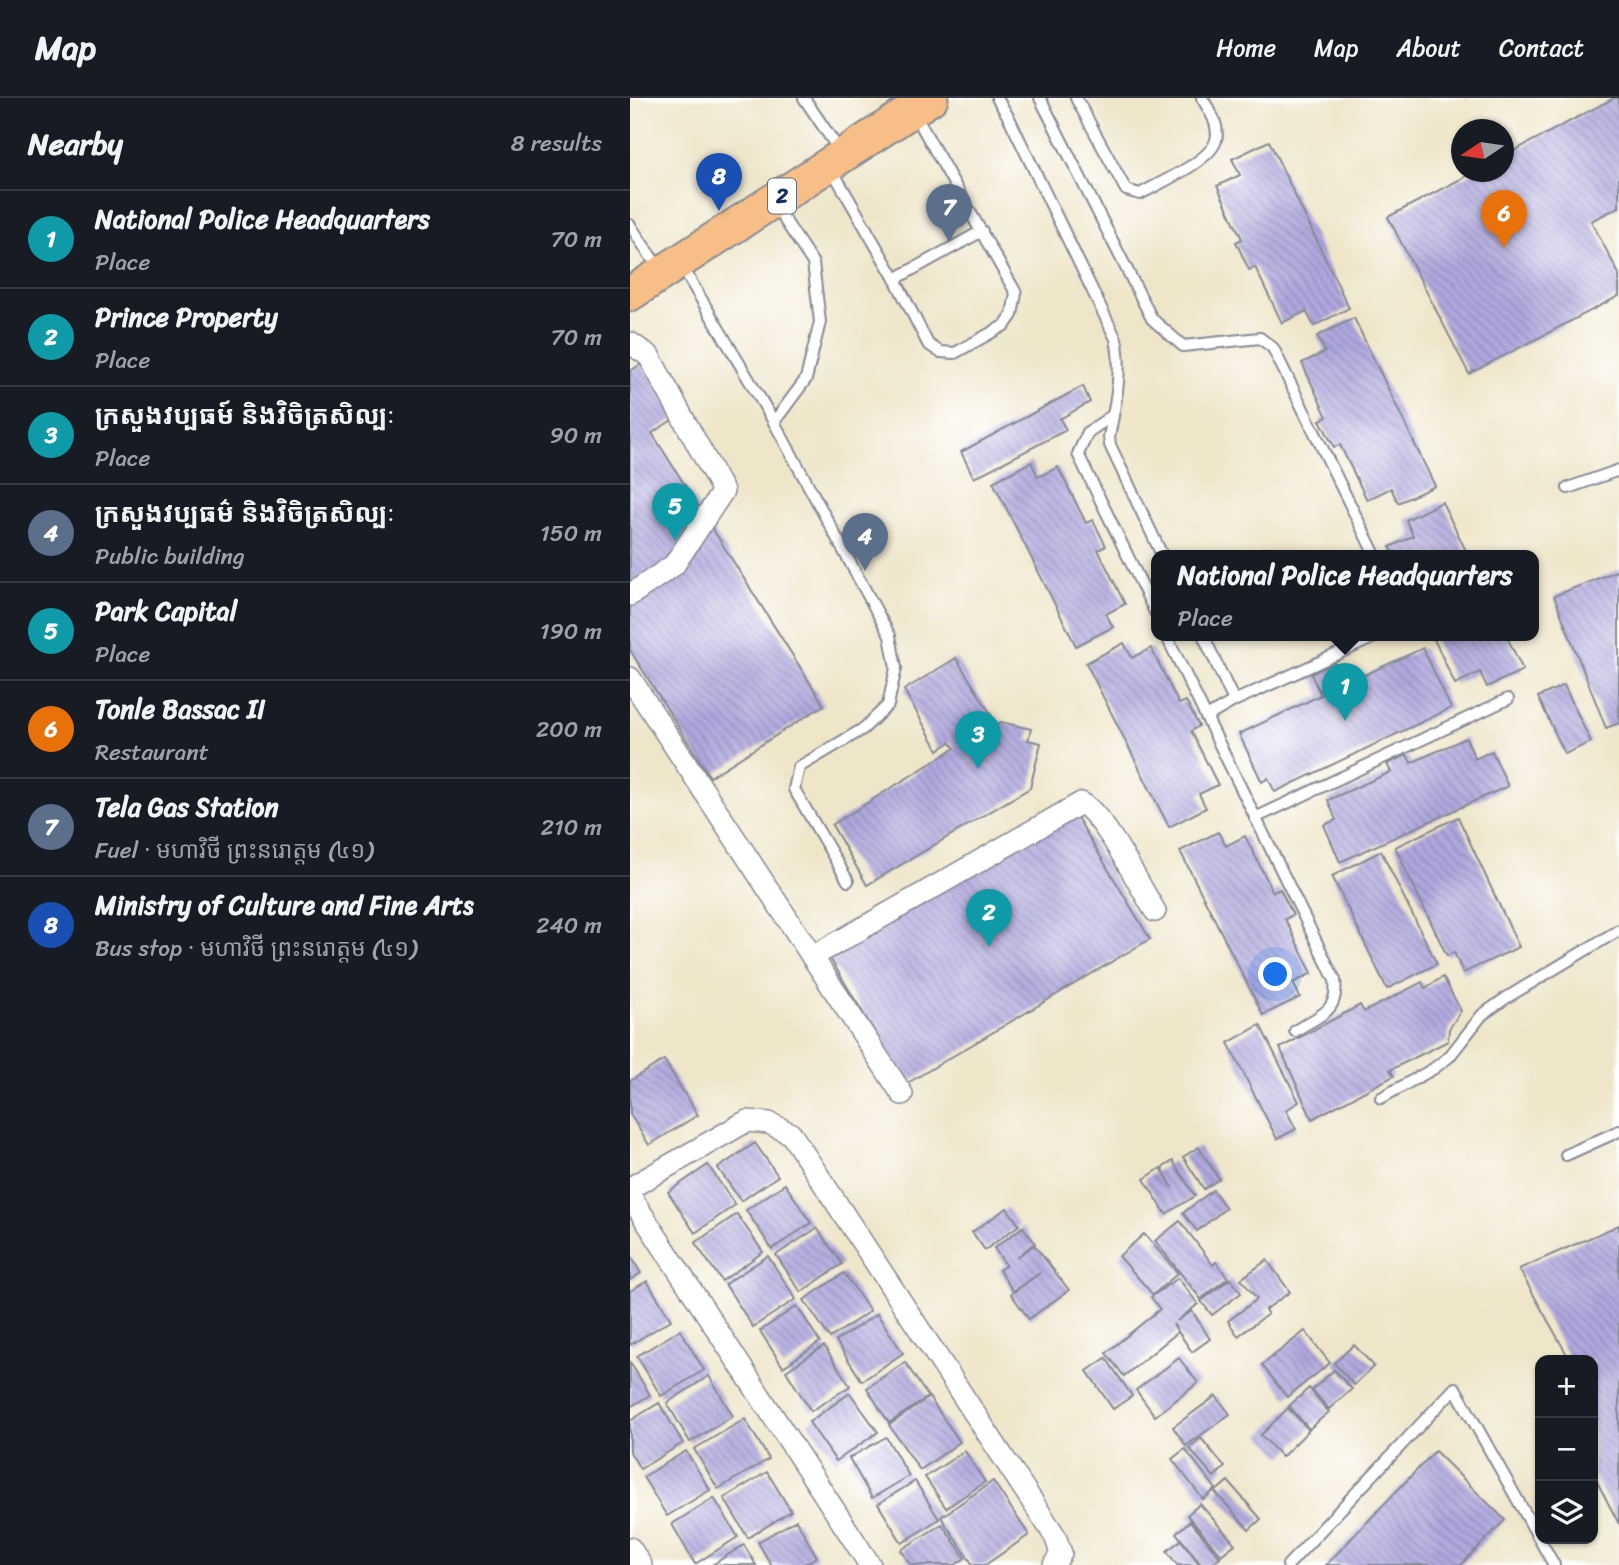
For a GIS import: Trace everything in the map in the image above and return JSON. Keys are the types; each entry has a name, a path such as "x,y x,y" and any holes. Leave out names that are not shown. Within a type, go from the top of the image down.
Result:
{"main road":[{"name":"2","path":"631,295 922,104"}],"street":[{"path":"630,342 649,356 723,491 674,565 630,595"},
{"path":"630,678 902,1094"},
{"path":"812,957 1081,803 1090,807 1155,911"},
{"path":"630,1188 747,1121 769,1123 791,1134 1055,1536 1061,1553 1054,1565"},
{"path":"630,1196 870,1565"},
{"path":"630,1548 640,1565"}],"lane":[{"path":"804,98 928,344 940,352 955,353 1005,325 1012,314 1016,293 982,231 922,104"},
{"path":"997,98 1116,339 1119,362 1110,445 1160,550"},
{"path":"1040,98 1152,319 1183,346 1260,338 1273,348 1373,550"},
{"path":"1076,98 1126,190 1140,194 1206,156 1216,140 1216,126 1202,98"},
{"path":"773,202 813,263 820,322 806,379 774,422"},
{"path":"630,225 671,268 774,422 890,636 896,668 888,705 863,729 799,767 794,789 848,881"},
{"path":"895,279 982,231"},
{"path":"1113,415 1088,432 1078,454 1151,604"},
{"path":"1569,488 1619,470"},
{"path":"1169,641 1335,980 1337,995 1333,1006 1295,1031"},
{"path":"1206,641 1234,701"},
{"path":"1206,717 1234,701 1366,641"},
{"path":"1255,818 1508,699"},
{"path":"1381,1098 1449,1057 1482,1015 1506,998 1619,930"},
{"path":"1566,1155 1619,1131"},
{"path":"1288,1565 1455,1388 1554,1565"}],"building":[{"path":"1614,98 1619,98 1619,207 1591,221 1619,274 1619,296 1469,374 1388,217 1455,182 1514,182 1514,151"},
{"path":"1269,141 1349,308 1314,326 1306,311 1282,323 1255,267 1249,270 1236,242 1242,239 1217,186 1240,175 1232,159"},
{"path":"1354,318 1435,486 1398,503 1391,488 1367,500 1340,445 1334,447 1320,420 1327,417 1302,363 1325,352 1317,336"},
{"path":"643,363 677,417 652,433 824,705 710,777 630,650 630,371"},
{"path":"1083,386 1090,402 1060,419 1066,430 974,478 961,452"},
{"path":"1031,462 1038,477 1058,467 1086,523 1093,520 1106,546 1098,550 1125,604 1106,614 1113,627 1076,646 993,482"},
{"path":"1442,502 1466,550 1392,550 1390,547 1413,536 1406,520"},
{"path":"1619,570 1619,723 1606,728 1554,596"},
{"path":"1435,641 1509,641 1523,670 1487,687 1480,672 1455,684"},
{"path":"1124,643 1132,658 1151,648 1179,704 1186,701 1199,726 1191,731 1218,785 1199,794 1206,808 1169,827 1086,663"},
{"path":"1423,648 1451,708 1275,792 1268,778 1262,782 1239,734 1321,695 1311,674 1334,662 1345,684"},
{"path":"956,658 992,716 975,728 980,735 1001,722 1031,729 1028,740 1041,743 1030,788 867,885 832,825 955,748 950,742 938,750 904,690"},
{"path":"1564,685 1591,742 1565,754 1538,697"},
{"path":"1466,738 1475,759 1492,751 1508,786 1340,862 1324,825 1336,820 1328,800 1391,772 1387,764 1407,755 1411,763"},
{"path":"1072,809 1150,939 906,1084 828,955"},
{"path":"1458,817 1519,947 1463,973 1454,952 1447,956 1395,847"},
{"path":"1218,832 1226,846 1245,836 1273,892 1280,889 1293,915 1285,919 1312,973 1293,983 1300,997 1263,1015 1180,851"},
{"path":"1381,851 1437,964 1387,989 1332,876"},
{"path":"1443,977 1461,1011 1449,1029 1448,1041 1390,1070 1394,1076 1312,1119 1280,1048 1360,1005 1364,1012 1422,982 1425,988"},
{"path":"1260,1025 1299,1102 1286,1110 1296,1129 1277,1139 1228,1043"},
{"path":"664,1060 698,1115 649,1145 630,1114 630,1081"},
{"path":"755,1143 778,1176 741,1201 718,1168"},
{"path":"1199,1147 1219,1179 1204,1189 1183,1157"},
{"path":"1173,1161 1195,1196 1166,1214 1144,1179 1161,1168 1173,1188 1162,1168"},
{"path":"708,1165 735,1205 695,1233 668,1192"},
{"path":"785,1184 811,1223 772,1249 746,1210"},
{"path":"1213,1190 1226,1208 1197,1231 1183,1213"},
{"path":"1007,1208 1019,1225 985,1250 972,1232"},
{"path":"737,1214 763,1252 722,1281 695,1243"},
{"path":"1180,1221 1213,1265 1216,1262 1228,1278 1201,1299 1155,1241"},
{"path":"1619,1225 1619,1524 1598,1484 1598,1355 1567,1355 1519,1269"},
{"path":"1023,1227 1035,1243 1016,1258 1034,1245 1069,1290 1029,1319 1011,1294 1040,1273 1013,1291 999,1270 1006,1265 994,1248"},
{"path":"817,1228 842,1264 801,1292 776,1255"},
{"path":"1144,1234 1178,1273 1153,1295 1119,1256"},
{"path":"630,1255 641,1273 630,1280"},
{"path":"768,1256 796,1299 753,1327 725,1284"},
{"path":"1267,1260 1290,1292 1265,1310 1268,1314 1238,1336 1228,1321 1257,1299 1241,1279"},
{"path":"844,1273 870,1311 830,1338 804,1300"},
{"path":"1178,1278 1198,1304 1177,1321 1192,1311 1210,1339 1192,1352 1173,1324 1178,1332 1124,1376 1106,1353 1160,1309 1151,1297"},
{"path":"1230,1279 1241,1293 1212,1315 1201,1301"},
{"path":"647,1281 671,1320 630,1345 630,1291"},
{"path":"797,1306 820,1342 783,1367 760,1331"},
{"path":"877,1314 903,1353 862,1381 836,1341"},
{"path":"680,1330 704,1370 661,1396 637,1356"},
{"path":"1305,1331 1330,1363 1287,1397 1262,1365"},
{"path":"1354,1345 1374,1366 1354,1385 1334,1363"},
{"path":"824,1346 850,1386 811,1411 786,1371"},
{"path":"1106,1358 1132,1396 1113,1409 1087,1371"},
{"path":"1179,1358 1198,1383 1155,1416 1136,1390"},
{"path":"630,1362 650,1395 630,1407"},
{"path":"905,1362 928,1397 889,1423 867,1388"},
{"path":"1334,1370 1352,1389 1329,1409 1312,1390"},
{"path":"709,1376 733,1416 690,1442 667,1403"},
{"path":"1309,1388 1329,1412 1309,1429 1289,1406"},
{"path":"850,1393 878,1432 836,1461 809,1422"},
{"path":"1216,1396 1230,1414 1186,1446 1173,1427"},
{"path":"929,1397 960,1442 920,1470 889,1425"},
{"path":"659,1403 683,1443 640,1469 630,1452 630,1421"},
{"path":"1288,1408 1309,1430 1282,1457 1261,1435"},
{"path":"745,1419 769,1459 718,1489 694,1449"},
{"path":"886,1437 909,1476 872,1498 849,1458"},
{"path":"1201,1438 1225,1467 1214,1477 1189,1448"},
{"path":"1185,1449 1216,1489 1203,1499 1172,1459"},
{"path":"686,1451 710,1490 667,1516 643,1477"},
{"path":"965,1451 985,1482 946,1508 925,1477"},
{"path":"1435,1451 1505,1520 1461,1565 1326,1565"},
{"path":"767,1472 791,1511 748,1538 724,1498"},
{"path":"915,1481 939,1519 902,1543 878,1504"},
{"path":"993,1481 1029,1535 985,1565 973,1565 941,1517"},
{"path":"1228,1481 1261,1519 1249,1530 1215,1492"},
{"path":"714,1498 738,1537 695,1564 672,1524"},
{"path":"1200,1504 1235,1544 1221,1555 1187,1515"},
{"path":"796,1520 817,1557 803,1565 771,1565 758,1542"},
{"path":"1190,1521 1220,1557 1210,1565 1202,1565 1176,1533"},
{"path":"942,1524 965,1558 955,1565 911,1565 901,1550"},
{"path":"1181,1540 1200,1565 1177,1565 1167,1551"},
{"path":"744,1545 756,1565 712,1565"}],"place":[{"name":"Ministry of Culture and Fine Arts","path":"719,211"},
{"name":"Tela Gas Station","path":"949,242"},
{"name":"Tonle Bassac II","path":"1504,248"},
{"name":"Park Capital","path":"675,541"},
{"name":"ក្រសួងវប្បធម៌ និងវិចិត្រសិល្បៈ","path":"865,571"},
{"name":"National Police Headquarters","path":"1345,721"},
{"name":"ក្រសួងវប្បធម៍ និងវិចិត្រសិល្បៈ","path":"978,769"},
{"name":"Prince Property","path":"989,947"}]}
